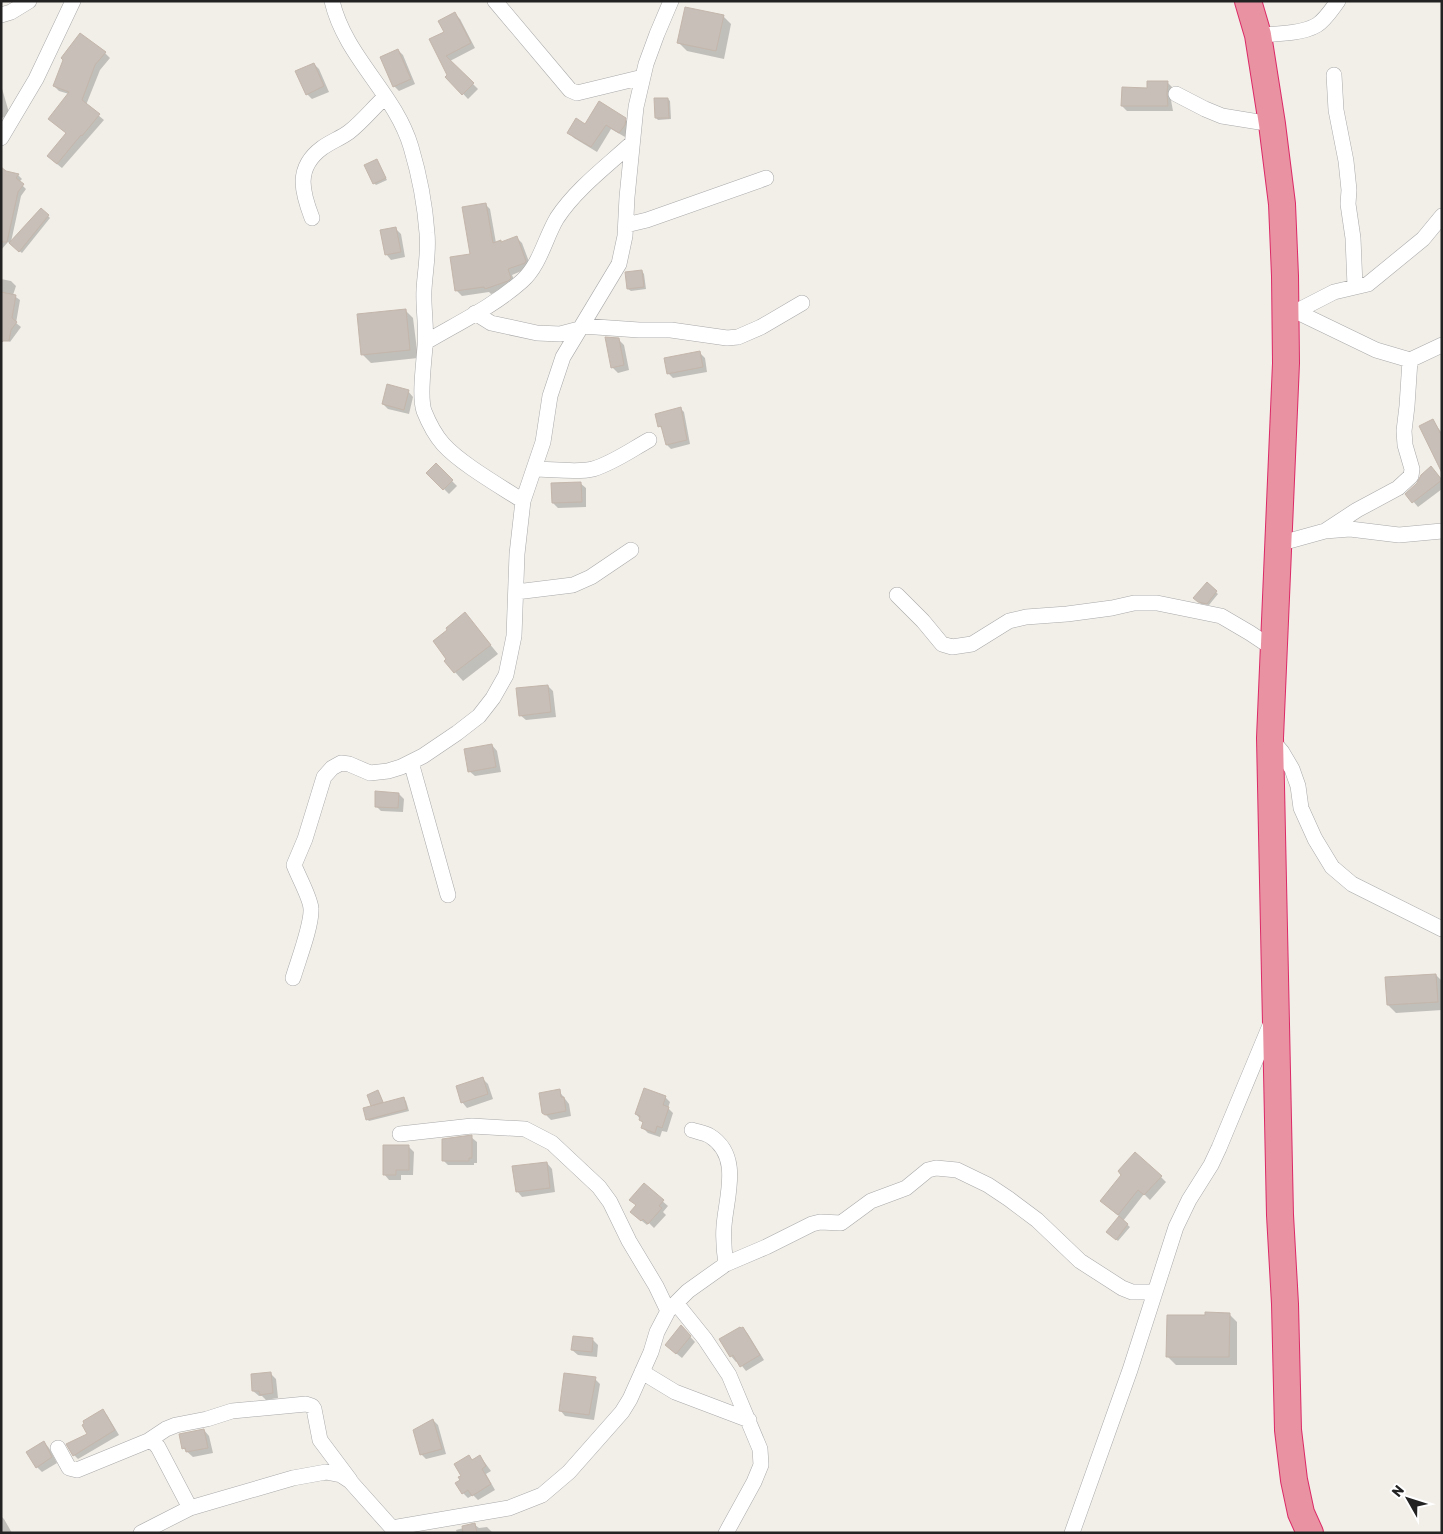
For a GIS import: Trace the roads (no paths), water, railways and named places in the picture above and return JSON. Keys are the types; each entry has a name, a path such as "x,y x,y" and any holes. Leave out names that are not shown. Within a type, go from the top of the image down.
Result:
{"highway":[{"path":"1248,1 1258,35 1272,124 1282,204 1291,309 1286,362 1270,738 1280,1215 1285,1304 1288,1430 1294,1480 1310,1533"}],"street":[{"path":"1,15 11,12 29,1"},
{"path":"1,138 36,79 73,1"},
{"path":"332,1 339,24 348,42 399,116 411,145 421,190 427,233 427,267 424,290 426,342 423,388 424,410 442,444 462,460 523,501"},
{"path":"495,1 570,90 577,93 643,77"},
{"path":"293,978 307,932 311,909 294,865 305,839 324,777 332,768 341,763 349,764 370,773 394,769 411,762 457,733 479,716 493,698 506,675 514,636 517,554 523,501 543,442 550,396 563,357 619,264 625,236 636,107 656,34 671,1"},
{"path":"1258,35 1311,28 1318,25 1338,1"},
{"path":"1334,75 1336,110 1346,161 1349,190 1348,204 1353,238 1355,286"},
{"path":"1176,94 1205,110 1222,116 1272,124"},
{"path":"312,218 303,190 305,170 309,161 322,148 354,128 385,97"},
{"path":"426,342 505,294 523,280 557,220 569,203 632,143"},
{"path":"626,225 647,220 766,178"},
{"path":"1291,309 1334,292 1368,284 1423,239 1442,216"},
{"path":"475,313 491,323 536,333 560,334 580,328 671,330 727,338 738,337 761,327 802,304"},
{"path":"1291,309 1376,350 1410,360 1442,345"},
{"path":"1324,531 1357,510 1398,488 1411,476 1412,469 1404,445 1410,360"},
{"path":"534,469 593,469 649,440"},
{"path":"1278,544 1324,531 1350,529 1399,535 1442,531"},
{"path":"516,592 573,585 591,577 631,550"},
{"path":"897,595 923,621 942,644 952,647 972,644 1009,621 1026,617 1067,614 1134,603 1157,603 1221,616 1274,650"},
{"path":"1270,738 1282,752 1292,769 1298,786 1301,808 1315,839 1332,867 1352,884 1442,929"},
{"path":"411,762 448,896"},
{"path":"1072,1533 1130,1370 1176,1227 1219,1148 1276,1010"},
{"path":"400,1134 472,1126 525,1129 552,1142 600,1187 656,1286 672,1307 705,1339 729,1375 760,1449 761,1465 754,1482 726,1533"},
{"path":"692,1130 709,1135 716,1141 724,1150 729,1166 730,1180 723,1244 726,1264"},
{"path":"58,1448 69,1468 77,1470 148,1441 176,1425 207,1420 232,1411 306,1404 314,1409 320,1440 350,1481 393,1530 509,1508 542,1495 569,1472 612,1425 630,1399 651,1352 657,1332 672,1307 688,1291 726,1264 766,1248 812,1224 820,1222 841,1223 871,1201 906,1188 928,1170 936,1168 958,1170 976,1178 1009,1198 1037,1220 1080,1261 1116,1284 1132,1292 1154,1292"},
{"path":"642,1372 675,1392 749,1420"},
{"path":"148,1441 158,1447 190,1508"},
{"path":"141,1533 190,1508 293,1478 326,1472 340,1474 350,1481"}]}
